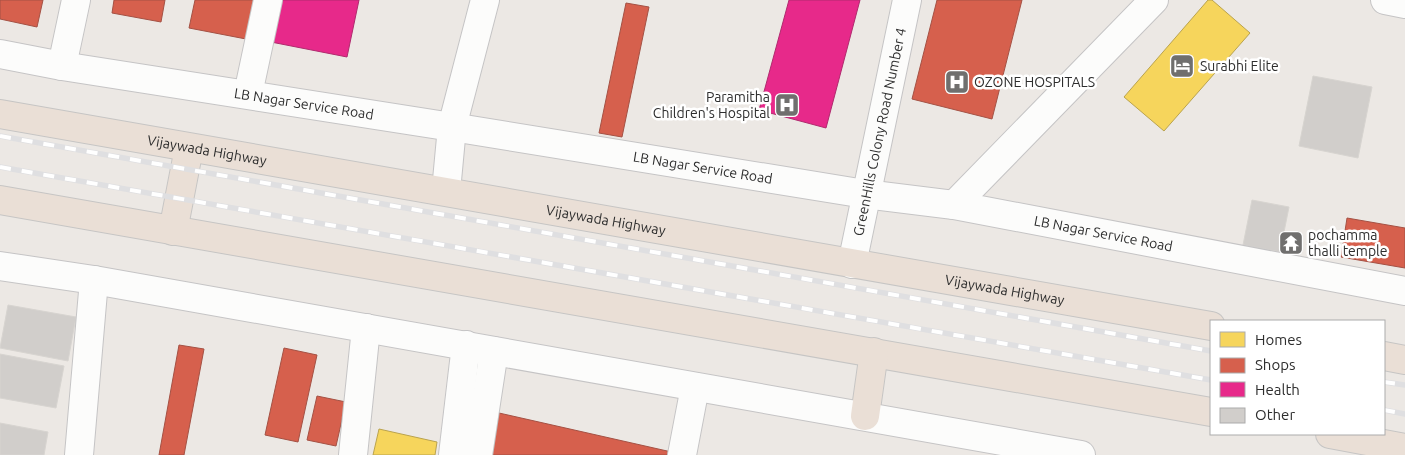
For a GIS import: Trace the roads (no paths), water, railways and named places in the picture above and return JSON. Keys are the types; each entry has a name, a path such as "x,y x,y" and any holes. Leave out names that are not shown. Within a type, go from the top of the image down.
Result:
{"highway":[{"name":"Vijaywada Highway","path":"0,114 1210,326"},
{"path":"173,230 189,148"},
{"path":"0,200 1210,412"},
{"path":"865,416 874,352"},
{"path":"1385,356 1405,360"},
{"path":"1335,435 1405,448"}],"street":[{"path":"62,66 76,0"},
{"path":"248,94 268,0"},
{"path":"446,191 452,127 485,0"},
{"name":"GreenHills Colony Road Number 4","path":"852,264 908,0"},
{"path":"954,205 1154,0"},
{"path":"1385,0 1405,4"},
{"name":"LB Nagar Service Road","path":"0,54 62,66 248,94 866,194 954,205 1405,291"},
{"path":"0,266 94,280 865,416 953,444 1081,455"},
{"path":"79,455 94,280"},
{"path":"353,455 366,328"},
{"path":"453,455 466,345"},
{"path":"478,455 494,350"},
{"path":"682,455 695,387"}],"railway":[{"path":"0,136 1210,351"},
{"path":"0,167 1210,380"},
{"path":"1385,382 1405,385"},
{"path":"1385,410 1405,414"}],"place":[{"name":"Surabhi Elite","path":"1182,66"},
{"name":"OZONE HOSPITALS","path":"957,82"},
{"name":"Paramitha Children's Hospital","path":"787,105"},
{"name":"pochamma thalli temple","path":"1291,243"}]}
